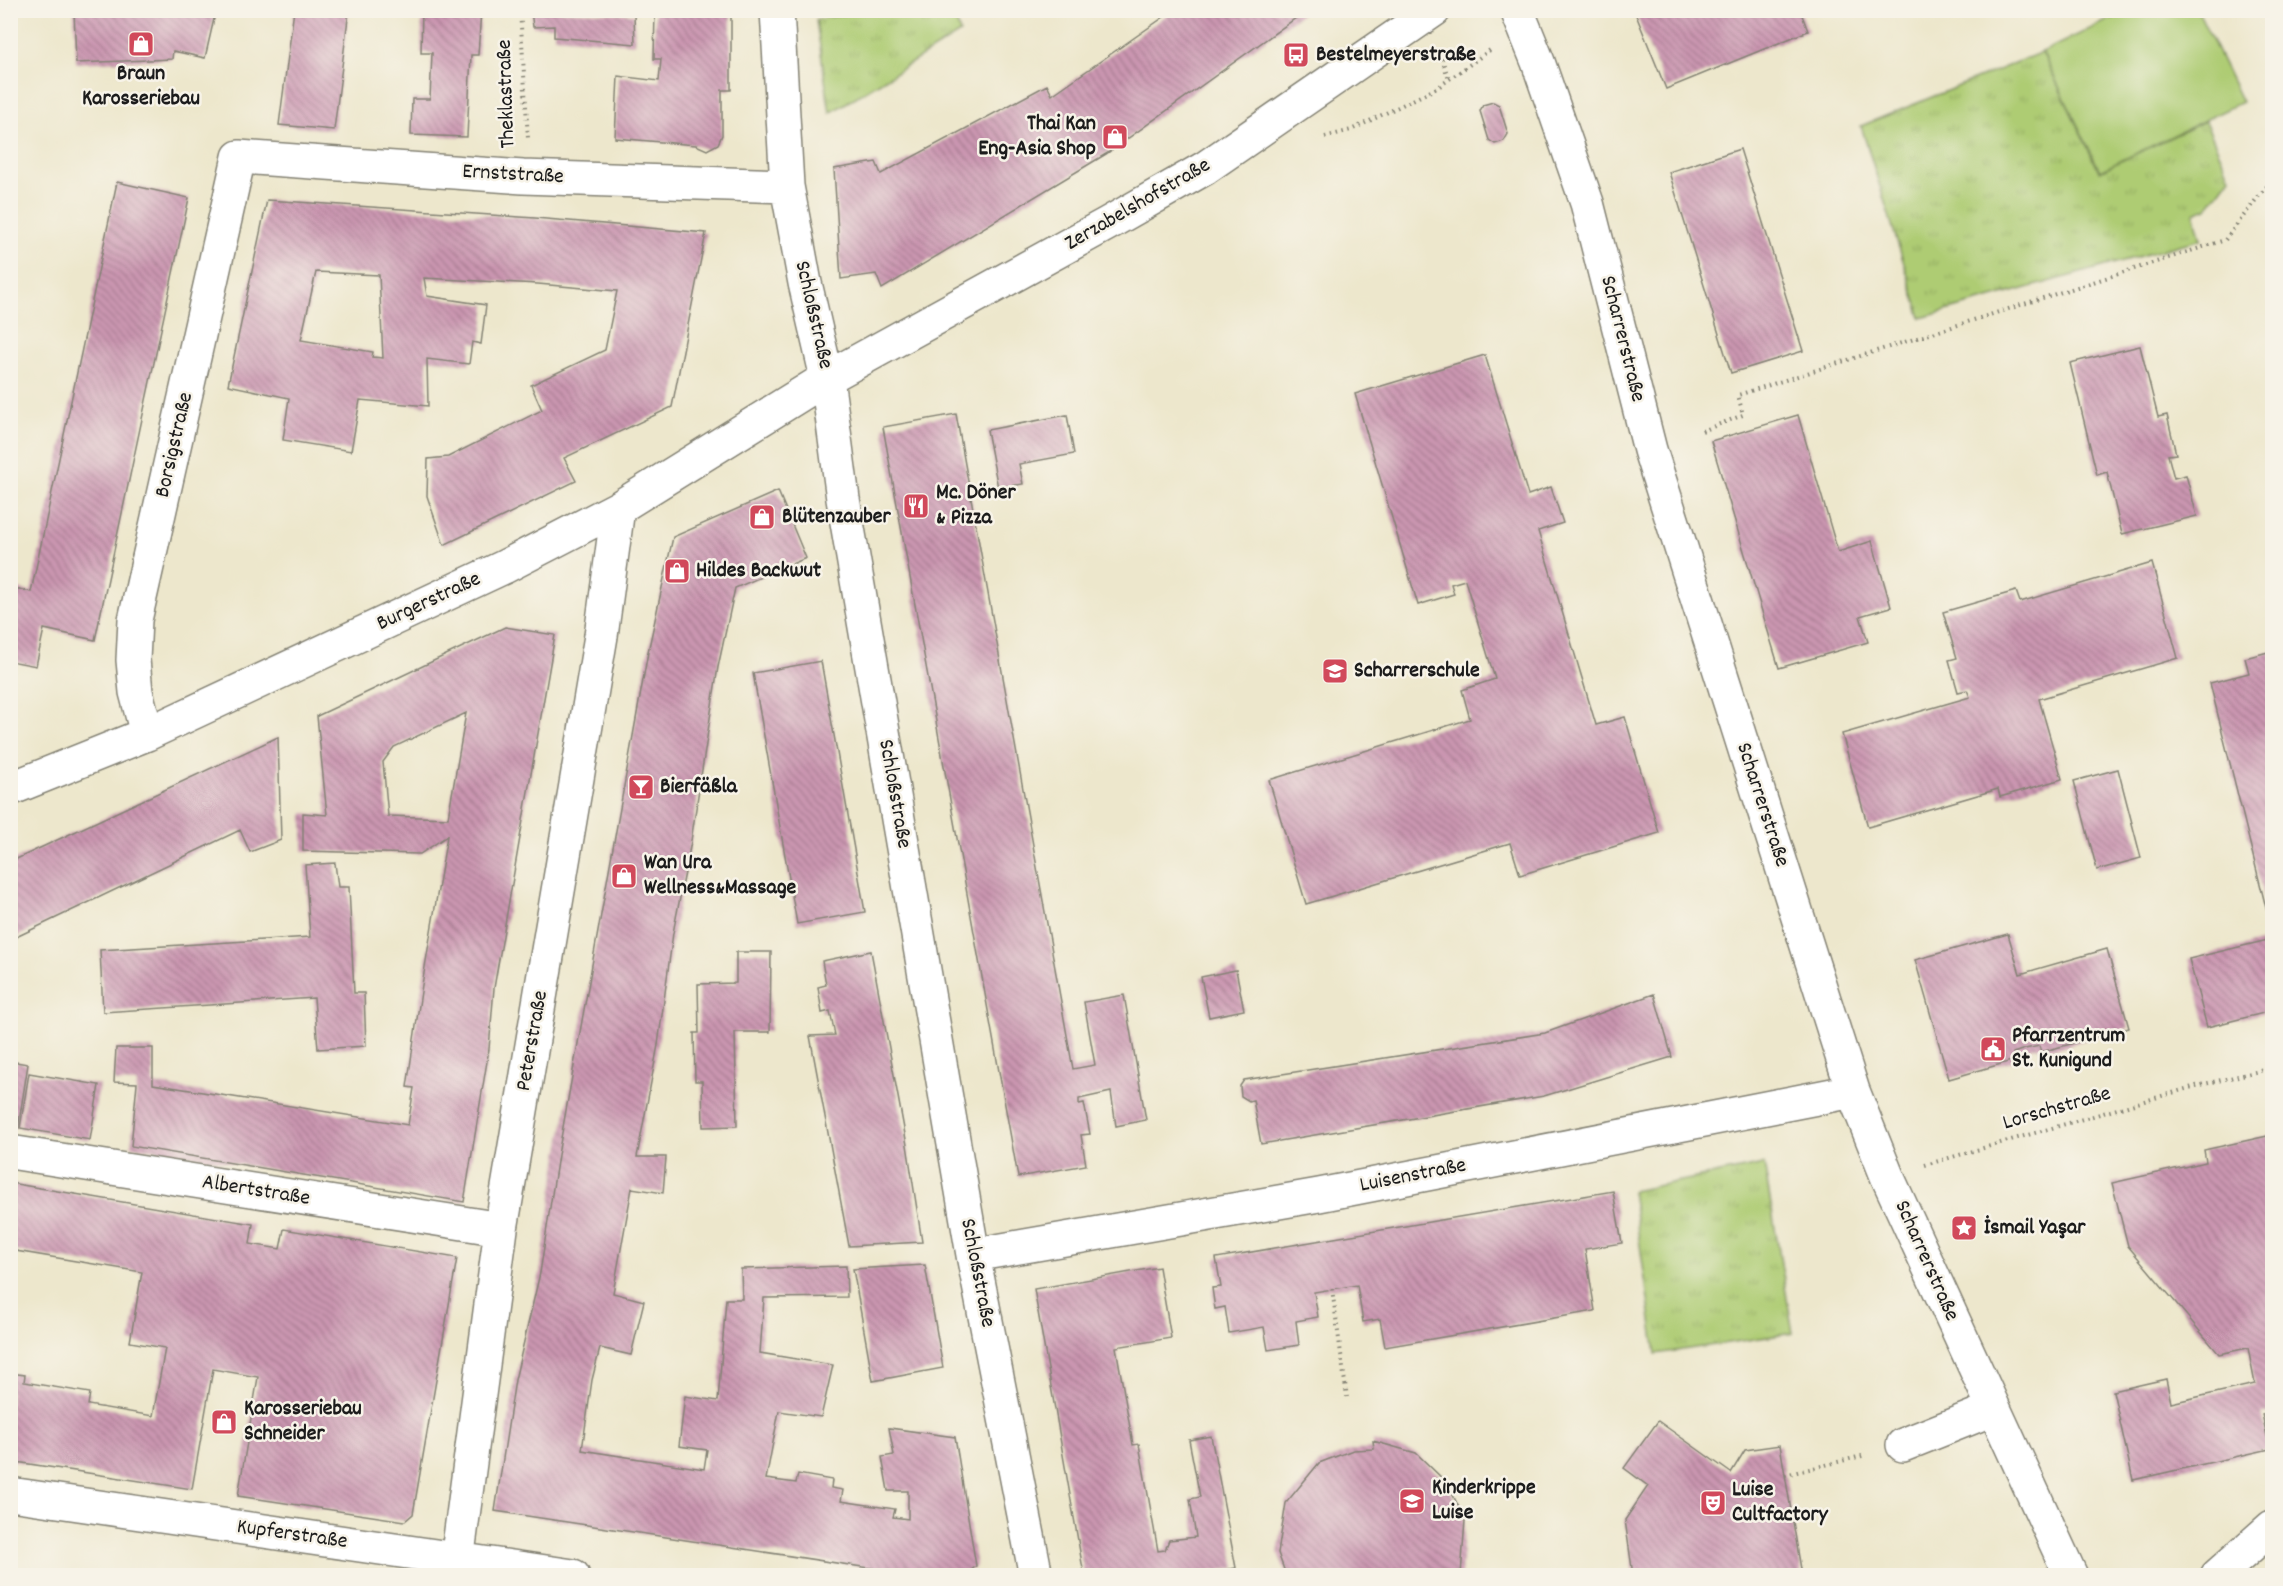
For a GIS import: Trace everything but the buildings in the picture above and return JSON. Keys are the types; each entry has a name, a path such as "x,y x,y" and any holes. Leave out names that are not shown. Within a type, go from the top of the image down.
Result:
{"street":[{"name":"Schloßstraße","path":"777,10 787,186 805,283 827,378 845,511 973,1255 1036,1575"},
{"name":"Zerzabelshofstraße","path":"827,378 1205,168 1434,10"},
{"name":"Scharrerstraße","path":"1520,18 1538,62 1587,203 1650,450 1853,1091 1887,1176 2071,1575"},
{"name":"Ernststraße","path":"239,157 524,177 787,186"},
{"name":"Borsigstraße","path":"147,734 136,692 133,660 135,620 239,157"},
{"name":"Burgerstraße","path":"10,789 147,734 504,567 618,508 827,378"},
{"name":"Peterstraße","path":"457,1567 501,1229 601,636 618,508"},
{"name":"Luisenstraße","path":"973,1255 1319,1195 1853,1091"},
{"name":"Albertstraße","path":"10,1152 501,1229"},
{"path":"1903,1446 1993,1409"},
{"name":"Kupferstraße","path":"10,1494 457,1567 573,1575"},
{"path":"2217,1575 2272,1527"}],"path":[{"name":"Theklastraße","path":"520,10 529,134 524,177"},
{"path":"1317,139 1351,130 1437,88 1520,18"},
{"path":"1702,431 1743,415 1738,394 2225,240 2265,188 2272,183"},
{"name":"Lorschstraße","path":"1887,1176 2196,1086 2272,1068"},
{"path":"1332,1289 1347,1397"},
{"path":"1785,1475 1903,1446"}],"green space":[{"path":"863,10 953,11 960,33 830,113 816,20"},
{"path":"2127,11 2198,11 2242,102 2100,171 2042,52"},
{"path":"2042,52 2099,171 2205,121 2230,177 2207,208 2194,213 2201,239 1921,318 1861,126"},
{"path":"1764,1164 1793,1333 1656,1354 1632,1191"}],"place":[{"name":"Braun Karosseriebau","path":"141,44"},
{"name":"Bestelmeyerstraße","path":"1296,55"},
{"name":"Thai Kan Eng-Asia Shop","path":"1115,137"},
{"name":"Mc. Döner & Pizza","path":"916,506"},
{"name":"Blütenzauber","path":"762,517"},
{"name":"Hildes Backwut","path":"677,571"},
{"name":"Scharrerschule","path":"1335,671"},
{"name":"Bierfäßla","path":"641,787"},
{"name":"Wan Ura Wellness&Massage","path":"624,876"},
{"name":"Pfarrzentrum St. Kunigund","path":"1993,1049"},
{"name":"İsmail Yaşar","path":"1964,1228"},
{"name":"Karosseriebau Schneider","path":"224,1422"},
{"name":"Kinderkrippe Luise","path":"1412,1501"},
{"name":"Luise Cultfactory","path":"1713,1503"}]}
